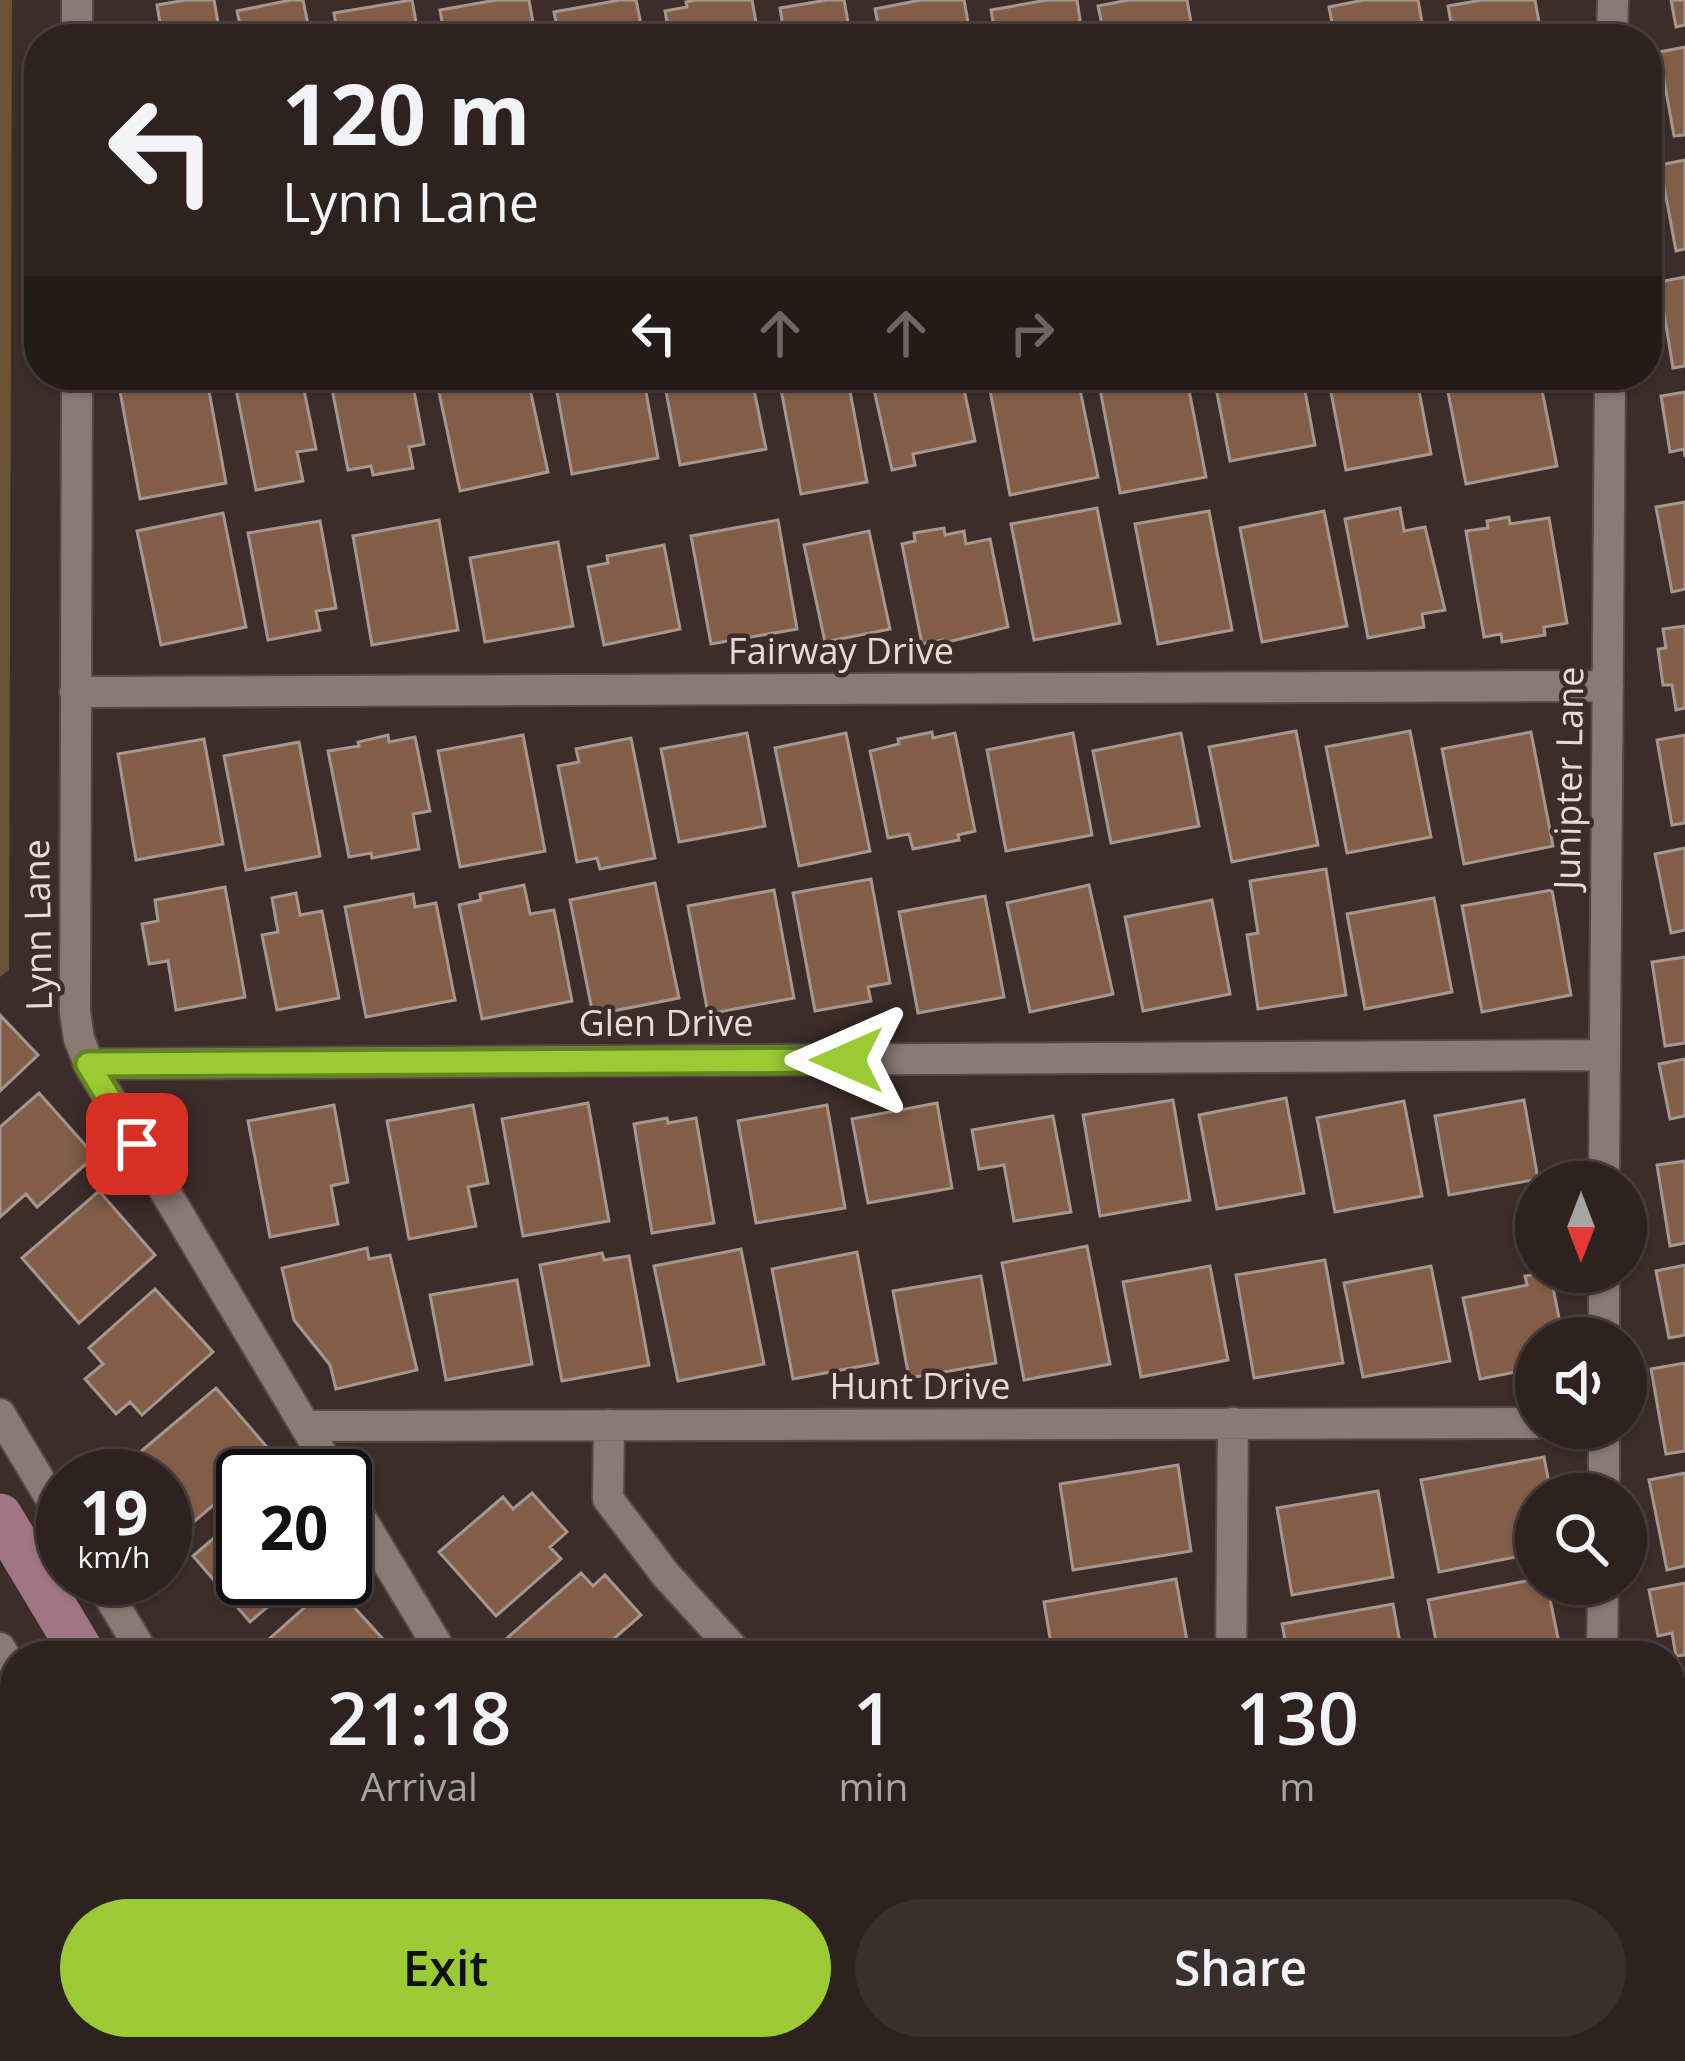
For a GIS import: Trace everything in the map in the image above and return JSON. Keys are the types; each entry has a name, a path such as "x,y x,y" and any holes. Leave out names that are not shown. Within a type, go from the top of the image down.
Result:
{"lane":[{"name":"Lynn Lane","path":"77,390 75,1012 79,1039 88,1064 319,1449"},
{"name":"Junipter Lane","path":"1604,1161 1610,390"},
{"name":"Fairway Drive","path":"75,692 1608,686"},
{"name":"Glen Drive","path":"88,1064 1605,1055"},
{"path":"0,1414 36,1474"},
{"path":"1231,1641 1233,1423"},
{"name":"Hunt Drive","path":"305,1426 1515,1423"},
{"path":"609,1425 608,1499 726,1641"},
{"path":"372,1537 435,1641"},
{"path":"114,1605 136,1641"},
{"path":"1602,1641 1603,1605"}],"shaded area":[{"path":"0,0 12,0 9,970 0,977"}],"building":[{"path":"214,0 218,24 153,24 160,23 157,5"},
{"path":"303,0 308,24 240,24 237,11"},
{"path":"412,0 416,24 336,24 334,13"},
{"path":"496,0 529,0 533,24 442,24 440,10"},
{"path":"636,0 641,24 556,24 554,12"},
{"path":"752,0 756,24 667,24 665,11 687,7 686,2"},
{"path":"844,0 848,24 783,24 780,8"},
{"path":"921,0 964,0 968,24 878,24 875,9"},
{"path":"1077,0 1081,24 993,24 991,10"},
{"path":"1129,0 1187,0 1191,24 1102,24 1098,6"},
{"path":"1364,0 1418,0 1422,24 1332,24 1329,7"},
{"path":"1482,0 1535,0 1539,24 1451,24 1448,6"},
{"path":"1671,0 1685,0 1685,25 1676,27"},
{"path":"1685,47 1685,135 1674,136 1662,51"},
{"path":"1685,160 1685,249 1676,251 1662,176 1662,165"},
{"path":"1685,277 1685,366 1673,368 1662,281"},
{"path":"120,390 209,390 226,483 140,499"},
{"path":"236,390 304,390 316,449 297,452 303,481 256,490"},
{"path":"332,390 414,390 424,444 409,447 413,468 373,475 371,466 348,470"},
{"path":"438,390 530,390 548,472 460,491"},
{"path":"557,390 646,390 658,458 572,474"},
{"path":"666,390 754,390 766,449 680,465"},
{"path":"781,390 850,390 867,482 801,494"},
{"path":"874,390 964,390 975,441 913,454 915,465 892,470"},
{"path":"990,390 1080,390 1098,477 1010,495"},
{"path":"1100,390 1189,390 1206,477 1120,493"},
{"path":"1216,390 1305,390 1315,445 1230,461"},
{"path":"1331,390 1419,390 1431,454 1346,470"},
{"path":"1448,390 1542,390 1557,466 1466,484"},
{"path":"1685,392 1685,457 1684,449 1670,452 1661,396"},
{"path":"1685,502 1685,589 1672,592 1656,507"},
{"path":"1097,508 1120,623 1034,640 1011,524"},
{"path":"1400,508 1404,531 1425,527 1445,610 1422,614 1424,627 1368,638 1345,519"},
{"path":"1209,511 1232,630 1158,644 1135,524"},
{"path":"1324,511 1347,626 1262,642 1240,528"},
{"path":"223,513 246,627 161,645 137,531"},
{"path":"1509,517 1510,524 1549,518 1567,623 1544,627 1545,635 1502,642 1501,634 1484,637 1466,531 1488,528 1487,521"},
{"path":"439,520 458,630 372,645 353,536"},
{"path":"778,520 797,629 711,644 691,536"},
{"path":"320,521 336,608 316,611 320,630 268,640 248,533"},
{"path":"944,528 945,535 964,531 966,544 990,539 1008,627 922,644 902,544 915,541 914,533"},
{"path":"869,531 890,629 825,642 804,545"},
{"path":"558,542 573,626 485,642 470,558"},
{"path":"664,545 680,629 604,645 588,567 608,563 607,556"},
{"path":"1685,626 1685,708 1676,710 1672,685 1663,685 1658,649 1666,648 1663,629"},
{"path":"1296,731 1318,845 1232,862 1209,747"},
{"path":"1410,731 1431,837 1347,853 1326,747"},
{"path":"932,732 933,738 955,733 975,831 958,835 959,840 913,849 909,834 888,838 870,751"},
{"path":"1531,732 1553,846 1464,864 1442,749"},
{"path":"747,733 765,826 679,842 661,749"},
{"path":"846,733 870,851 799,866 775,748"},
{"path":"1073,733 1092,835 1006,851 987,750"},
{"path":"1181,733 1199,826 1111,843 1093,751"},
{"path":"388,735 389,742 415,737 430,811 413,814 419,849 372,858 371,853 349,857 328,751"},
{"path":"523,735 545,851 460,867 438,751"},
{"path":"1685,735 1685,823 1672,825 1657,740"},
{"path":"631,738 655,858 600,869 597,858 577,862 558,766 579,762 576,749"},
{"path":"204,739 223,844 136,860 118,754"},
{"path":"299,742 320,856 246,870 224,756"},
{"path":"1685,848 1685,930 1671,933 1655,854"},
{"path":"1326,869 1346,995 1258,1009 1247,935 1258,933 1250,881"},
{"path":"871,879 890,983 868,987 871,1001 815,1011 793,893"},
{"path":"655,883 679,998 593,1015 570,900"},
{"path":"524,885 530,914 554,910 572,1001 482,1019 459,905 481,900 480,894"},
{"path":"1089,885 1113,994 1030,1012 1007,903"},
{"path":"225,887 245,997 176,1010 168,961 149,964 142,924 158,921 155,900"},
{"path":"774,890 794,998 708,1014 688,906"},
{"path":"1552,890 1571,995 1482,1012 1462,906"},
{"path":"296,893 300,915 322,911 339,998 277,1010 262,935 278,932 272,898"},
{"path":"413,894 415,907 436,903 455,1000 366,1017 345,907"},
{"path":"985,896 1004,997 918,1013 899,912"},
{"path":"1434,898 1452,992 1365,1009 1347,914"},
{"path":"1212,900 1230,994 1143,1011 1125,917"},
{"path":"1685,957 1685,1043 1665,1046 1652,962"},
{"path":"0,1015 38,1055 0,1091"},
{"path":"1685,1059 1685,1116 1670,1119 1659,1064"},
{"path":"39,1093 95,1156 37,1207 26,1194 0,1217 0,1127"},
{"path":"1286,1098 1304,1193 1217,1209 1199,1115"},
{"path":"1173,1100 1190,1200 1100,1216 1083,1115"},
{"path":"1524,1100 1535,1161 1515,1161 1515,1183 1449,1195 1435,1116"},
{"path":"1404,1101 1422,1196 1335,1212 1317,1118"},
{"path":"588,1103 609,1221 523,1236 502,1119"},
{"path":"937,1103 952,1188 868,1203 852,1119"},
{"path":"334,1105 348,1182 331,1186 338,1224 270,1237 248,1121"},
{"path":"473,1105 488,1183 468,1187 476,1226 409,1239 387,1121"},
{"path":"827,1105 845,1208 756,1223 738,1121"},
{"path":"1053,1116 1071,1212 1014,1221 1004,1165 979,1169 972,1130"},
{"path":"667,1118 668,1123 696,1118 714,1223 652,1233 634,1124"},
{"path":"1685,1161 1685,1243 1670,1246 1657,1165"},
{"path":"99,1191 155,1255 79,1323 22,1258"},
{"path":"1087,1246 1110,1364 1024,1380 1002,1263"},
{"path":"367,1248 369,1259 390,1255 417,1370 336,1389 330,1365 294,1320 282,1268"},
{"path":"741,1249 764,1364 678,1381 654,1266"},
{"path":"857,1252 878,1363 793,1379 772,1269"},
{"path":"602,1253 604,1260 629,1256 649,1365 562,1381 540,1265"},
{"path":"1325,1260 1343,1363 1254,1378 1236,1275"},
{"path":"1685,1265 1685,1335 1669,1338 1656,1271"},
{"path":"1210,1266 1228,1360 1141,1377 1123,1282"},
{"path":"1431,1266 1450,1361 1363,1377 1344,1283"},
{"path":"981,1276 996,1363 909,1378 893,1291"},
{"path":"517,1280 532,1364 446,1380 430,1295"},
{"path":"1515,1287 1515,1293 1554,1293 1559,1317 1515,1317 1515,1372 1480,1379 1463,1298"},
{"path":"155,1289 213,1352 142,1415 130,1402 116,1414 85,1379 103,1364 89,1348"},
{"path":"1685,1363 1685,1451 1666,1454 1651,1369"},
{"path":"216,1388 269,1449 216,1449 216,1503 192,1523 192,1449 144,1449"},
{"path":"1544,1457 1547,1473 1515,1473 1515,1557 1439,1572 1421,1480"},
{"path":"1178,1465 1191,1551 1073,1570 1060,1484"},
{"path":"1685,1473 1685,1566 1667,1570 1649,1480"},
{"path":"1378,1491 1393,1577 1292,1595 1277,1508"},
{"path":"532,1493 567,1532 550,1547 561,1559 496,1616 439,1552 503,1497 513,1509"},
{"path":"216,1536 216,1583 193,1556"},
{"path":"581,1573 593,1586 605,1575 641,1615 611,1641 504,1641"},
{"path":"1176,1579 1187,1641 1050,1641 1044,1602"},
{"path":"1515,1583 1515,1605 1551,1605 1559,1641 1461,1641 1436,1641 1428,1600"},
{"path":"1685,1583 1685,1641 1673,1641 1672,1633 1658,1636 1649,1590"},
{"path":"1393,1604 1400,1641 1285,1641 1282,1624"},
{"path":"235,1605 270,1605 250,1622"},
{"path":"307,1605 352,1605 385,1641 267,1641"}],"waterway":[{"path":"0,1516 75,1641"}],"route":[{"path":"137,1144 88,1064 847,1060"}]}
